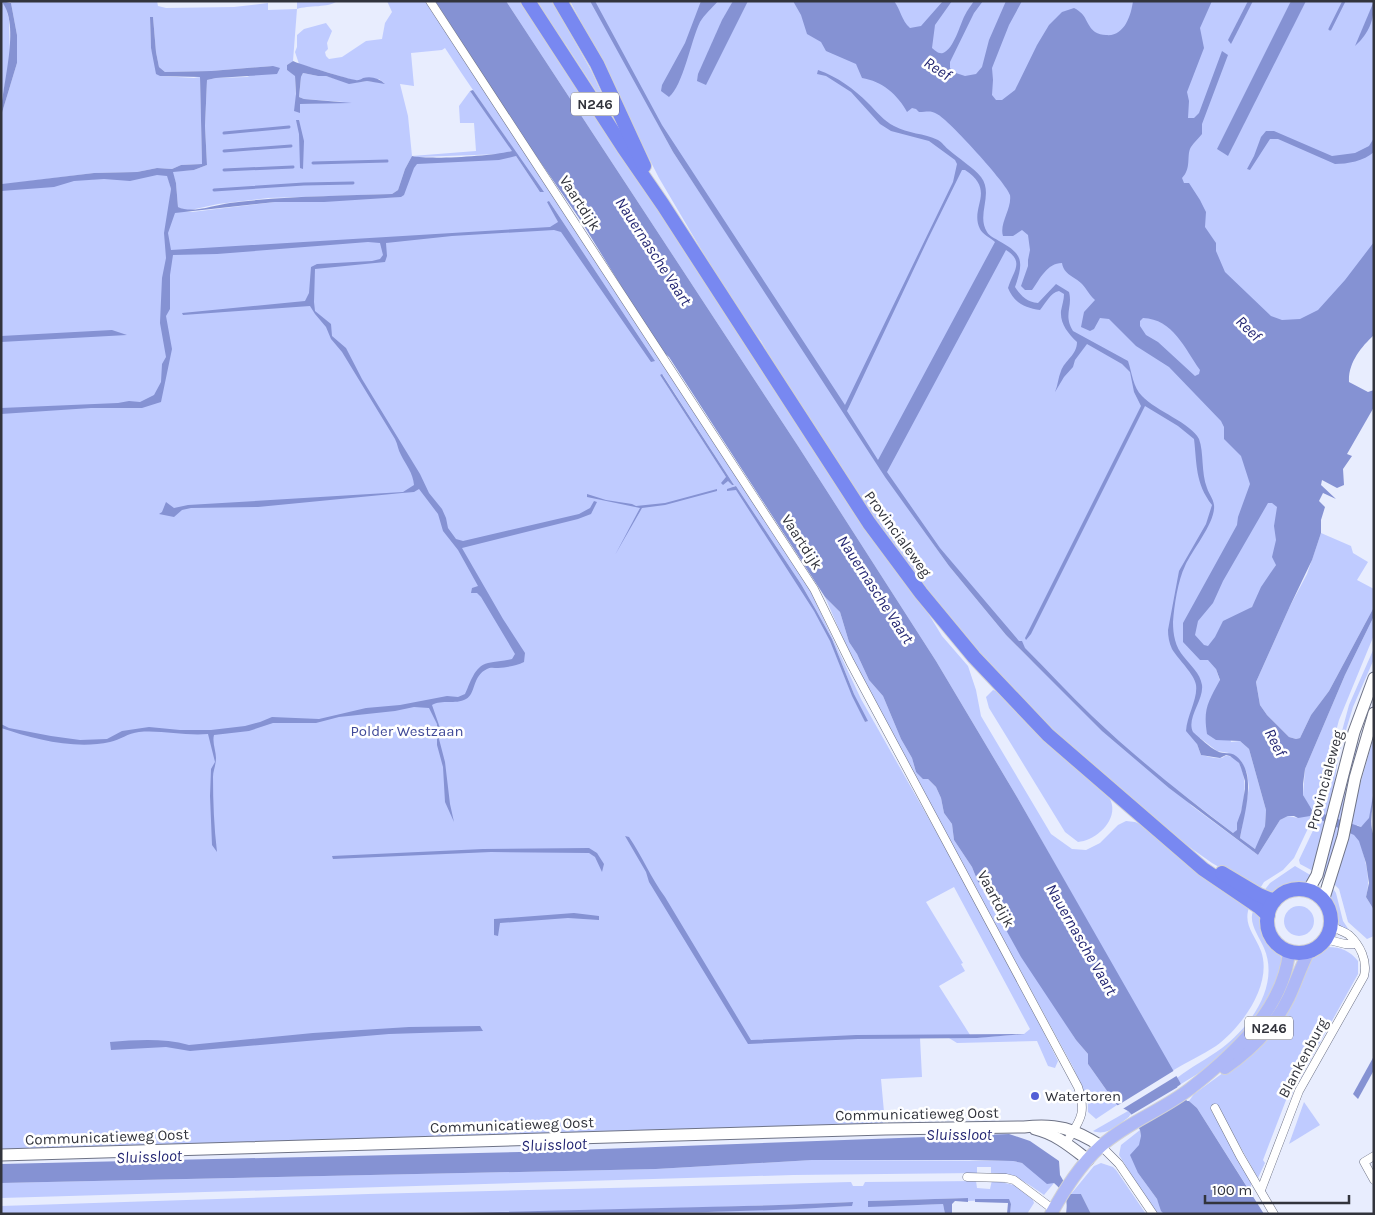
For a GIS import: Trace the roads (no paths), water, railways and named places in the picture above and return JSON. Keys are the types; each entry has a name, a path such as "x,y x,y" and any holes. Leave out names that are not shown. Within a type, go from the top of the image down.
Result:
{"highway":[{"name":"Provincialeweg","path":"528,1 623,148 663,205 868,523 921,593 974,657 1048,735 1203,869 1268,915"},
{"name":"Provincialeweg","path":"560,1 597,64 663,205"},
{"name":"Provincialeweg","path":"1163,834 1225,875 1259,895 1274,901"},
{"path":"1309,952 1289,952 1282,949 1271,938 1268,931 1268,915 1274,901 1286,892 1293,890 1308,891 1323,901 1330,912 1331,925"},
{"name":"N246","path":"1309,952 1321,944 1331,925"}],"main road":[{"name":"N246","path":"1052,1212 1069,1184 1102,1146 1130,1125 1190,1088 1223,1061 1259,1020 1277,993 1286,973 1289,952"},
{"name":"N246","path":"1190,1088 1202,1084 1230,1065 1268,1029 1288,998 1309,952"}],"street":[{"name":"Vaartdijk","path":"430,1 814,589 850,662 1078,1087 1083,1108 1074,1130 1066,1143"},
{"name":"Provincialeweg","path":"1308,891 1316,875 1354,732 1374,678"},
{"name":"Provincialeweg","path":"1323,901 1343,837 1355,778 1374,714"},
{"name":"Blankenburg","path":"1260,1190 1299,1091 1364,976 1363,955 1349,935 1331,925"},
{"path":"1325,939 1345,944 1355,944"},
{"path":"1215,1108 1240,1156 1274,1214"},
{"name":"Communicatieweg Oost","path":"1,1155 1024,1127 1037,1125 1057,1126 1074,1130 1102,1146"},
{"name":"Communicatieweg Oost","path":"1024,1127 1049,1133 1088,1160"},
{"path":"1102,1146 1118,1164 1153,1214"},
{"path":"1374,1156 1364,1162 1374,1180"},
{"path":"967,1178 1006,1178 1014,1180 1052,1212"}],"water":[{"path":"1,1 11,3 17,35 17,63 1,116 9,57 10,25 7,11"},
{"name":"Nauernasche Vaart","path":"435,1 506,1 798,446 936,661 1017,797 1181,1084 1177,1087 1187,1101 1197,1108 1264,1214 1164,1214 1161,1211 1157,1199 1138,1173 1130,1155 1139,1145 1140,1130 1131,1114 1117,1105 1088,1064 1088,1054 1076,1040 1021,957 1000,919 990,891 978,882 972,867 954,840 952,824 944,813 941,798 936,787 928,779 923,779 916,772 912,758 901,739 883,696 869,680 849,642 840,612 825,597 669,357 663,352 581,221 521,134"},
{"name":"Reef","path":"590,1 595,1 662,125 845,405 953,182 957,164 955,160 929,141 891,131 880,124 851,92 826,76 817,74 818,70 851,88 890,124 899,129 939,141 974,170 985,184 986,197 983,219 987,232 1013,250 1019,259 1020,271 1015,287 1020,293 1027,300 1038,303 1056,284 1069,292 1068,316 1073,331 1128,361 1135,384 1142,396 1195,433 1202,450 1205,482 1214,505 1214,512 1208,528 1188,559 1178,586 1173,631 1178,649 1197,673 1202,685 1202,691 1193,715 1191,727 1193,732 1217,751 1236,756 1243,763 1248,783 1248,795 1240,838 1255,849 1265,826 1266,810 1249,749 1240,741 1216,740 1207,734 1206,712 1212,694 1220,680 1216,669 1208,660 1200,660 1183,642 1183,623 1237,525 1250,484 1241,456 1224,439 1224,427 1221,421 1169,367 1136,346 1109,319 1100,318 1094,329 1090,331 1081,327 1084,312 1095,300 1082,284 1067,273 1062,263 1048,269 1032,290 1025,290 1021,286 1028,266 1030,250 1028,235 1022,230 1013,236 1003,236 1002,231 1010,195 989,166 937,114 919,112 912,108 907,112 889,90 876,82 862,78 856,64 826,51 821,42 807,34 801,15 793,1 894,1 910,28 921,26 943,1 952,1 935,25 932,48 937,52 943,53 950,47 966,13 974,1 983,1 974,13 950,62 950,68 953,72 965,76 976,74 982,67 989,40 1006,1 1022,1 1009,25 992,68 992,95 996,100 1002,100 1015,90 1049,25 1062,12 1074,8 1082,14 1095,32 1103,35 1112,35 1118,33 1126,24 1133,1 1212,1 1200,28 1204,48 1187,92 1189,101 1188,118 1194,118 1199,113 1222,51 1228,55 1202,124 1202,134 1191,147 1187,170 1182,178 1184,183 1189,183 1206,212 1205,227 1216,243 1216,251 1225,272 1271,316 1282,320 1300,319 1318,310 1345,280 1374,242 1374,335 1356,356 1349,375 1349,382 1368,392 1374,390 1374,407 1347,454 1352,456 1343,469 1344,485 1337,488 1322,480 1321,485 1336,499 1323,493 1319,501 1325,507 1321,520 1321,533 1312,560 1256,682 1260,705 1267,715 1289,737 1300,738 1311,715 1329,691 1374,607 1374,616 1345,675 1305,769 1303,795 1312,810 1361,827 1369,818 1374,790 1371,819 1374,836 1374,910 1366,897 1369,883 1366,863 1359,841 1354,835 1310,816 1298,818 1288,816 1280,820 1258,855 1169,788 1102,731 1006,635 949,566 885,477 673,152","holes":["962,170 965,170 974,178 981,192 978,213 980,229 995,242 878,460 847,411","1006,250 1012,254 1016,263 1015,272 1008,288 1017,301 1030,308 1040,310 1053,294 1059,291 1064,294 1061,311 1063,324 1077,342 1073,354 1061,371 1055,392 1087,344 1122,364 1130,372 1134,392 1141,406 1025,638 1026,640 1031,634 1145,406 1178,426 1194,439 1202,489 1212,505 1206,524 1179,571 1168,637 1172,649 1190,672 1196,685 1186,731 1197,744 1201,755 1220,758 1226,755 1230,756 1239,763 1241,768 1245,789 1237,830 1233,833 1196,805 1126,747 1066,691 1025,648 1022,641 1019,641 940,548 887,472","1143,318 1153,320 1170,329 1177,336 1200,370 1199,374 1195,376 1158,342 1146,335 1140,326 1140,321","1268,503 1272,503 1277,507 1274,526 1276,540 1272,557 1276,565 1261,587 1252,607 1223,621 1208,646 1204,645 1195,635 1198,621 1213,603 1223,581"]},
{"path":"701,1 718,1 700,22 683,73 669,97 661,91 662,85 685,43"},
{"path":"733,1 748,1 706,85 697,81 698,74 722,20"},
{"path":"1248,1 1253,1 1231,44 1228,40"},
{"path":"1291,1 1306,1 1228,156 1217,149"},
{"path":"1374,1 1370,26 1355,46"},
{"path":"150,17 153,17 159,67 165,72 211,71 273,66 280,68 277,74 207,80 205,126 207,165 194,170 173,172 178,207 190,210 270,199 392,194 398,190 405,169 412,156 433,158 462,157 512,151 470,91 473,90 544,192 540,192 516,156 499,160 417,164 404,195 401,197 324,202 275,202 175,213 168,233 171,250 550,227 558,222 547,202 549,201 655,361 651,362 561,232 554,230 452,236 386,243 387,256 385,262 315,269 315,311 331,324 332,336 346,348 362,379 420,474 429,493 442,509 448,528 456,539 463,541 579,514 590,508 594,501 597,502 591,514 578,519 462,548 525,653 524,662 508,667 489,668 482,672 476,680 469,697 466,699 457,702 440,702 432,705 440,728 439,739 445,762 454,822 445,802 443,767 437,745 437,724 429,708 414,707 339,717 316,723 273,723 249,731 214,735 216,763 213,775 213,796 217,852 212,845 210,796 211,769 215,762 208,734 139,732 110,742 83,745 55,742 1,728 1,724 9,728 80,740 107,739 122,731 149,727 211,730 245,726 272,717 319,719 366,708 400,705 447,696 458,697 465,694 479,668 488,663 512,659 515,654 481,597 477,593 471,593 472,588 478,586 458,550 443,531 438,514 419,489 414,492 258,507 191,508 182,510 174,517 159,514 162,512 166,502 174,508 188,505 403,492 414,485 411,473 395,439 342,352 331,339 326,327 310,306 183,315 182,313 305,301 309,293 311,267 317,264 380,259 383,255 380,243 368,242 217,254 173,255 170,275 170,309 166,316 172,349 161,402 142,408 91,408 1,414 1,408 140,402 154,395 161,382 162,364 166,357 160,323 162,278 166,258 164,233 171,189 167,176 157,175 130,181 104,179 74,181 54,187 1,191 2,184 94,173 137,172 157,168 172,169 181,165 202,164 200,77 160,76 156,74 151,48"},
{"path":"293,61 352,79 372,77 385,84 367,81 349,84 326,76 303,73 299,97 352,103 300,104 300,113 294,111 296,94 295,76 287,70 287,65"},
{"path":"296,120 299,120 304,141 303,169 300,168 299,134"},
{"path":"1266,131 1274,131 1332,156 1355,153 1369,146 1374,138 1374,152 1365,158 1335,164 1278,139 1270,139 1250,170 1247,169 1261,137"},
{"path":"112,330 127,335 1,342 1,336"},
{"path":"662,374 734,485 728,481 723,485 721,483 726,477 660,375"},
{"path":"736,486 816,610 832,639 854,694 868,721 865,722 852,696 830,641 814,611 736,490 727,491 727,489"},
{"path":"717,489 717,491 665,505 642,508 615,555 640,508 587,497 587,494 636,506 665,503"},
{"path":"625,836 629,837 634,844 751,1040 856,1035 1025,1034 977,1038 858,1039 748,1044 649,882 646,872"},
{"path":"589,848 597,853 604,864 602,872 595,857 589,853 491,852 333,859 332,856 483,849"},
{"path":"574,913 599,916 599,920 568,918 500,923 498,936 494,935 494,919"},
{"path":"480,1026 483,1031 389,1034 190,1051 166,1047 111,1050 110,1042 160,1040 189,1045 313,1033 409,1027"},
{"path":"1374,1056 1374,1070 1358,1099 1353,1094"},
{"path":"1009,1134 1030,1141 1059,1161 1060,1175 1071,1194 1081,1194 1091,1214 1066,1214 1067,1204 1064,1193 1054,1183 1047,1184 1022,1163 1013,1161 812,1160 656,1169 1,1183 1,1164 520,1152"},
{"path":"968,1198 968,1202 955,1201 952,1204 952,1214 945,1214 943,1204 868,1207 868,1201"},
{"path":"975,1199 1009,1199 1011,1204 1010,1214 1007,1214 1008,1203 975,1202"},
{"path":"853,1202 852,1206 744,1211 419,1214 779,1205"}],"waterway":[{"path":"1330,29 1344,1"},
{"path":"224,133 289,127"},
{"path":"224,151 291,146"},
{"path":"313,163 387,161"},
{"path":"224,170 293,167"},
{"path":"214,190 353,183"}],"place":[{"name":"Watertoren","path":"1035,1096"}],"park label":[{"name":"Polder Westzaan","path":"407,731"}],"water label":[{"name":"Sluissloot","path":"959,1134"},
{"name":"Sluissloot","path":"554,1144"},
{"name":"Sluissloot","path":"149,1156"}]}
